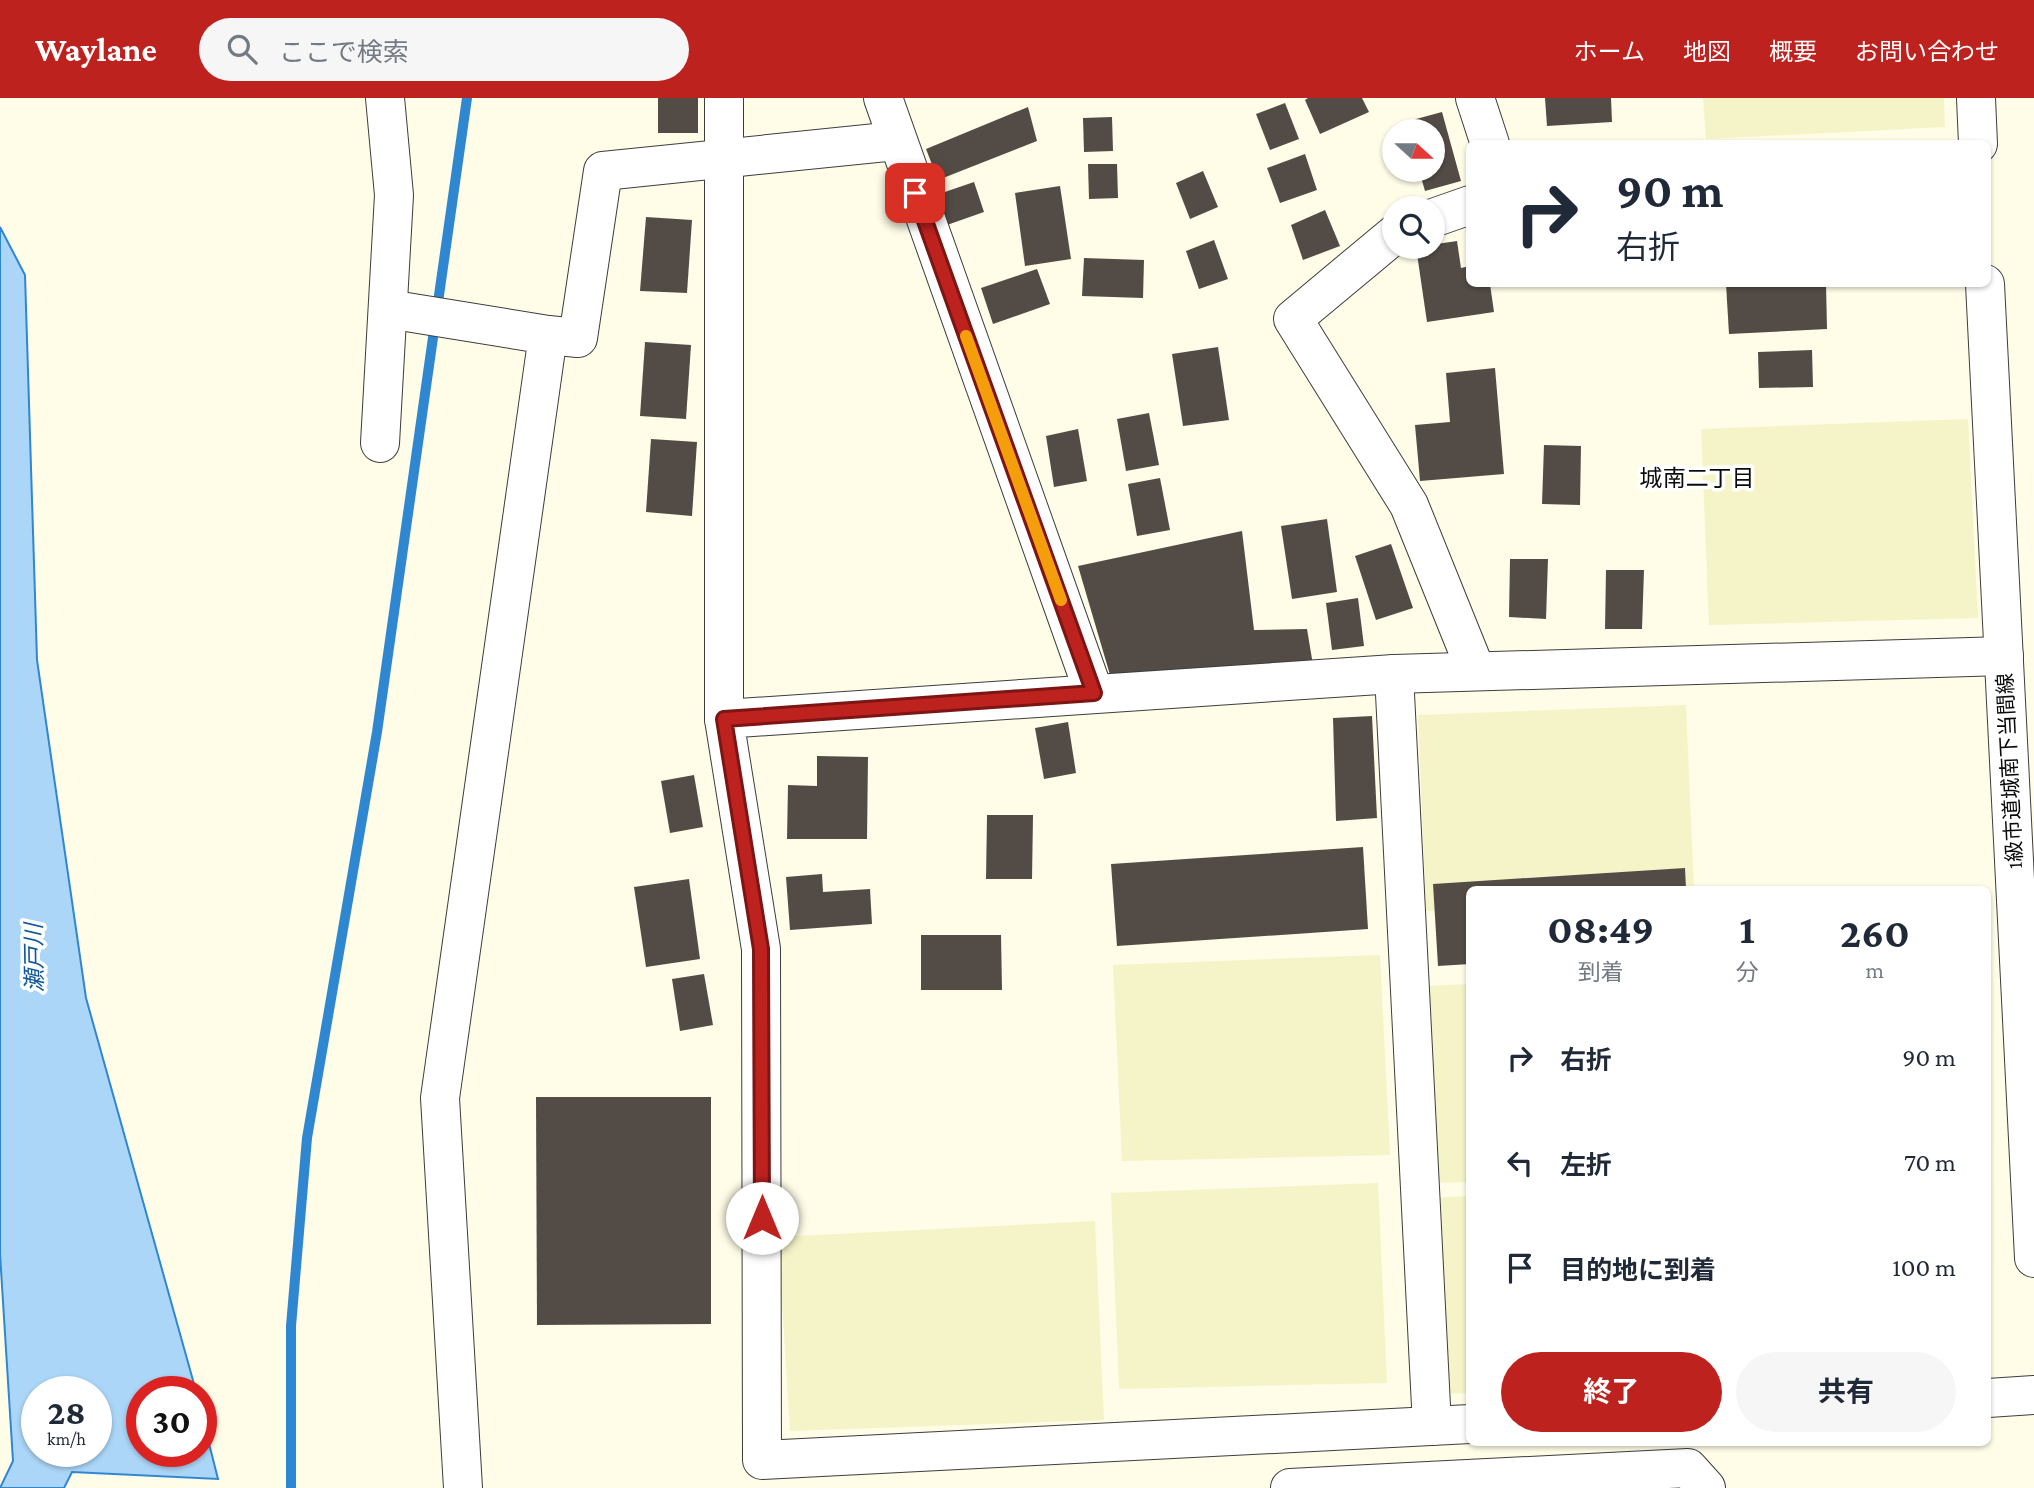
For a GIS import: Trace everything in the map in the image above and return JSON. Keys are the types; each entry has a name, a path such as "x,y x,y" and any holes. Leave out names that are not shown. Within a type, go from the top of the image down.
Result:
{"street":[{"path":"380,443 394,195 385,98"},
{"path":"724,98 724,719 761,949 762,1460 1466,1424"},
{"path":"883,98 1094,693"},
{"path":"1475,98 1489,140"},
{"path":"1976,98 1977,140"},
{"path":"388,309 578,338 603,171 897,141"},
{"path":"1445,214 1466,206"},
{"path":"1382,245 1293,319 1409,505 1476,671"},
{"name":"1級市道城南下当間線","path":"1985,287 2034,1258"},
{"path":"463,1488 440,1098 548,335"},
{"path":"724,719 1394,674 2004,656"},
{"path":"1394,674 1432,1426"},
{"path":"1991,1398 2034,1395"},
{"path":"1290,1488 1688,1468 1706,1488"}],"green space":[{"path":"1703,98 1944,98 1945,127 1706,139"},
{"path":"1968,419 1978,618 1709,625 1701,429"},
{"path":"1686,705 1694,886 1466,886 1466,910 1426,911 1418,715"},
{"path":"1380,955 1390,1155 1122,1161 1113,965"},
{"path":"1466,984 1466,1182 1416,1183 1407,987"},
{"path":"1378,1183 1387,1383 1119,1389 1111,1193"},
{"path":"1466,1196 1466,1393 1434,1394 1425,1198"},
{"path":"1095,1221 1104,1420 790,1431 778,1237"}],"water":[{"name":"瀬戸川","path":"0,227 25,275 37,660 86,998 192,1376 126,1376 126,1467 215,1467 218,1479 72,1472 64,1488 0,1488 13,1461 0,1254"}],"building":[{"path":"658,98 698,98 698,133 658,133"},
{"path":"1362,98 1369,112 1320,134 1305,100"},
{"path":"1545,98 1611,98 1612,122 1547,126"},
{"path":"1285,103 1299,139 1270,150 1256,114"},
{"path":"1028,107 1037,141 938,180 926,149"},
{"path":"1442,112 1444,119 1416,119"},
{"path":"1112,117 1113,151 1084,152 1083,118"},
{"path":"1446,127 1461,181 1425,191 1422,182 1446,182"},
{"path":"1305,154 1317,190 1280,203 1267,168"},
{"path":"1088,164 1117,164 1118,198 1089,199"},
{"path":"1203,171 1218,207 1190,219 1176,183"},
{"path":"974,182 984,212 947,225 936,195"},
{"path":"1060,186 1071,259 1025,266 1015,193"},
{"path":"1325,210 1340,246 1303,260 1291,225"},
{"path":"646,217 692,220 687,293 640,291"},
{"path":"1214,240 1228,279 1199,289 1186,251"},
{"path":"1457,241 1461,268 1466,267 1466,287 1490,287 1494,312 1427,322 1418,259 1445,259 1445,243"},
{"path":"1084,258 1144,260 1143,298 1082,296"},
{"path":"1037,269 1050,304 993,324 981,288"},
{"path":"1726,287 1826,287 1827,329 1729,334"},
{"path":"645,342 691,345 686,419 640,416"},
{"path":"1218,347 1229,420 1183,426 1172,354"},
{"path":"1812,350 1813,387 1759,388 1758,352"},
{"path":"1495,368 1504,474 1420,481 1415,425 1450,422 1446,373"},
{"path":"1149,413 1159,465 1126,471 1117,419"},
{"path":"1078,429 1087,481 1054,487 1046,436"},
{"path":"651,439 697,442 692,516 646,512"},
{"path":"1544,445 1581,446 1580,505 1542,504"},
{"path":"1160,478 1170,530 1137,536 1128,484"},
{"path":"1327,519 1337,592 1292,599 1281,526"},
{"path":"1242,531 1254,630 1307,629 1313,665 1113,685 1078,566"},
{"path":"1391,544 1413,608 1376,620 1355,556"},
{"path":"1510,559 1548,559 1546,619 1509,617"},
{"path":"1606,570 1644,570 1642,629 1605,629"},
{"path":"1358,598 1364,646 1332,650 1326,603"},
{"path":"1372,716 1377,818 1336,821 1333,718"},
{"path":"1068,722 1076,773 1044,779 1035,728"},
{"path":"817,756 868,757 867,839 787,839 788,785 817,786"},
{"path":"694,775 703,827 670,833 661,781"},
{"path":"987,815 1033,815 1032,879 986,879"},
{"path":"1363,847 1368,929 1117,946 1111,864"},
{"path":"1685,868 1686,886 1466,886 1466,964 1438,966 1433,884"},
{"path":"822,874 823,892 870,889 872,924 790,930 786,877"},
{"path":"689,879 700,959 646,967 634,887"},
{"path":"921,935 1001,935 1002,990 921,990"},
{"path":"704,974 713,1025 680,1031 672,979"},
{"path":"536,1097 711,1097 711,1324 537,1325"}],"waterway":[{"path":"291,1488 291,1326 307,1138 377,732 467,98"}],"slow traffic":[{"path":"966,336 1061,600"}],"district":[{"name":"城南二丁目","path":"1697,478"}],"route":[{"path":"762,1218 761,949 724,719 1094,693 915,193"}]}
